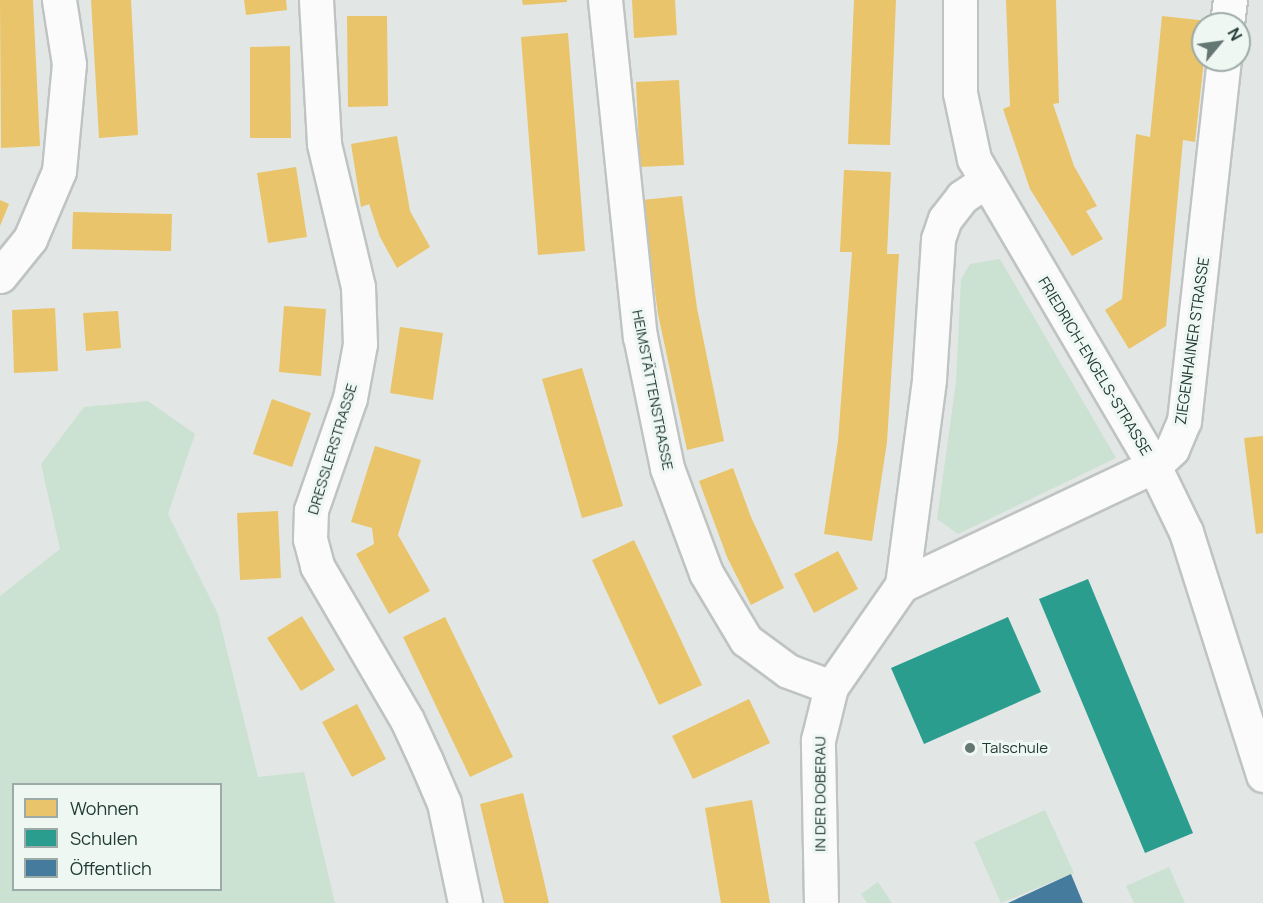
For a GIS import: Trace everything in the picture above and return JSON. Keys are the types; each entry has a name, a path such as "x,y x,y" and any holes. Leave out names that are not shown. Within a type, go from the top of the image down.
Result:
{"street":[{"path":"2,272 30,239 59,171 69,64 59,0"},
{"name":"DRESSLERSTRASSE","path":"316,0 324,144 358,287 360,344 350,398 311,510 310,539 317,566 407,720 444,802 465,903"},
{"name":"HEIMSTÄTTENSTRASSE","path":"605,0 640,336 667,468 706,573 746,640 788,671 831,687"},
{"name":"FRIEDRICH-ENGELS-STRASSE","path":"902,585 1154,466 974,159 964,121 960,0"},
{"name":"ZIEGENHAINER STRASSE","path":"1154,466 1172,449 1184,421 1223,72"},
{"name":"FRIEDRICH-ENGELS-STRASSE","path":"831,687 902,585 929,379 938,239 945,219 962,197 986,181"},
{"path":"1154,466 1186,532 1263,775"},
{"name":"IN DER DOBERAU","path":"821,903 818,740 831,687"}],"green space":[{"path":"1000,259 1116,458 958,534 937,519 956,382 961,279 970,264"},
{"path":"148,401 195,434 168,514 218,614 258,777 304,772 335,903 0,903 0,596 60,549 41,464 84,407"},
{"path":"1045,810 1074,873 1001,903 974,842"},
{"path":"1169,867 1185,903 1134,903 1126,886"},
{"path":"878,882 892,903 867,903 861,894"}],"building: Wohnen":[{"path":"0,0 33,0 40,146 1,148"},
{"path":"91,0 131,0 138,135 99,138"},
{"path":"244,0 286,0 287,10 246,15"},
{"path":"522,0 567,0 567,2 523,5"},
{"path":"632,0 675,0 677,35 634,38"},
{"path":"854,0 896,0 890,145 848,144"},
{"path":"1006,0 1056,0 1059,103 1053,104 1074,166 1097,206 1086,211 1103,239 1072,256 1030,189 1003,109 1010,106"},
{"path":"347,16 387,16 388,106 348,107"},
{"path":"1162,16 1191,19 1191,72 1203,72 1195,142 1183,140 1166,326 1129,349 1105,310 1122,299 1136,134 1150,137"},
{"path":"568,33 585,251 538,255 521,37"},
{"path":"290,46 291,138 250,138 250,47"},
{"path":"679,80 684,165 640,167 636,82"},
{"path":"397,136 410,211 430,247 397,268 380,237 369,204 361,207 351,144"},
{"path":"296,167 307,237 268,243 257,173"},
{"path":"844,170 891,172 887,254 899,254 887,442 872,541 824,534 838,441 852,252 840,252"},
{"path":"682,196 697,308 724,441 687,450 658,314 642,200"},
{"path":"0,200 9,204 0,226"},
{"path":"73,212 172,214 171,251 72,249"},
{"path":"284,306 326,309 321,376 279,372"},
{"path":"55,308 58,371 14,373 12,310"},
{"path":"118,311 121,348 86,351 83,313"},
{"path":"400,327 443,333 433,400 390,393"},
{"path":"582,368 623,506 582,518 542,379"},
{"path":"272,399 311,413 292,467 253,454"},
{"path":"1263,436 1263,533 1256,534 1244,438"},
{"path":"375,446 421,460 398,535 430,591 389,614 356,554 374,544 372,528 351,522"},
{"path":"733,468 751,517 784,588 751,605 727,557 699,481"},
{"path":"278,511 281,578 240,580 237,513"},
{"path":"634,540 702,685 659,705 592,560"},
{"path":"838,551 858,589 814,613 794,574"},
{"path":"302,616 335,670 301,691 267,638"},
{"path":"445,617 513,757 470,777 403,637"},
{"path":"749,699 770,743 693,779 672,736"},
{"path":"357,704 386,759 352,777 322,722"},
{"path":"523,793 549,903 504,903 480,804"},
{"path":"752,800 770,903 721,903 705,808"}],"building: Schulen":[{"path":"1088,579 1193,833 1145,853 1039,599"},
{"path":"1008,617 1041,692 924,744 891,668"}],"building: Öffentlich":[{"path":"1071,874 1083,903 1008,903"}],"place":[{"name":"Talschule","path":"970,748"}]}
